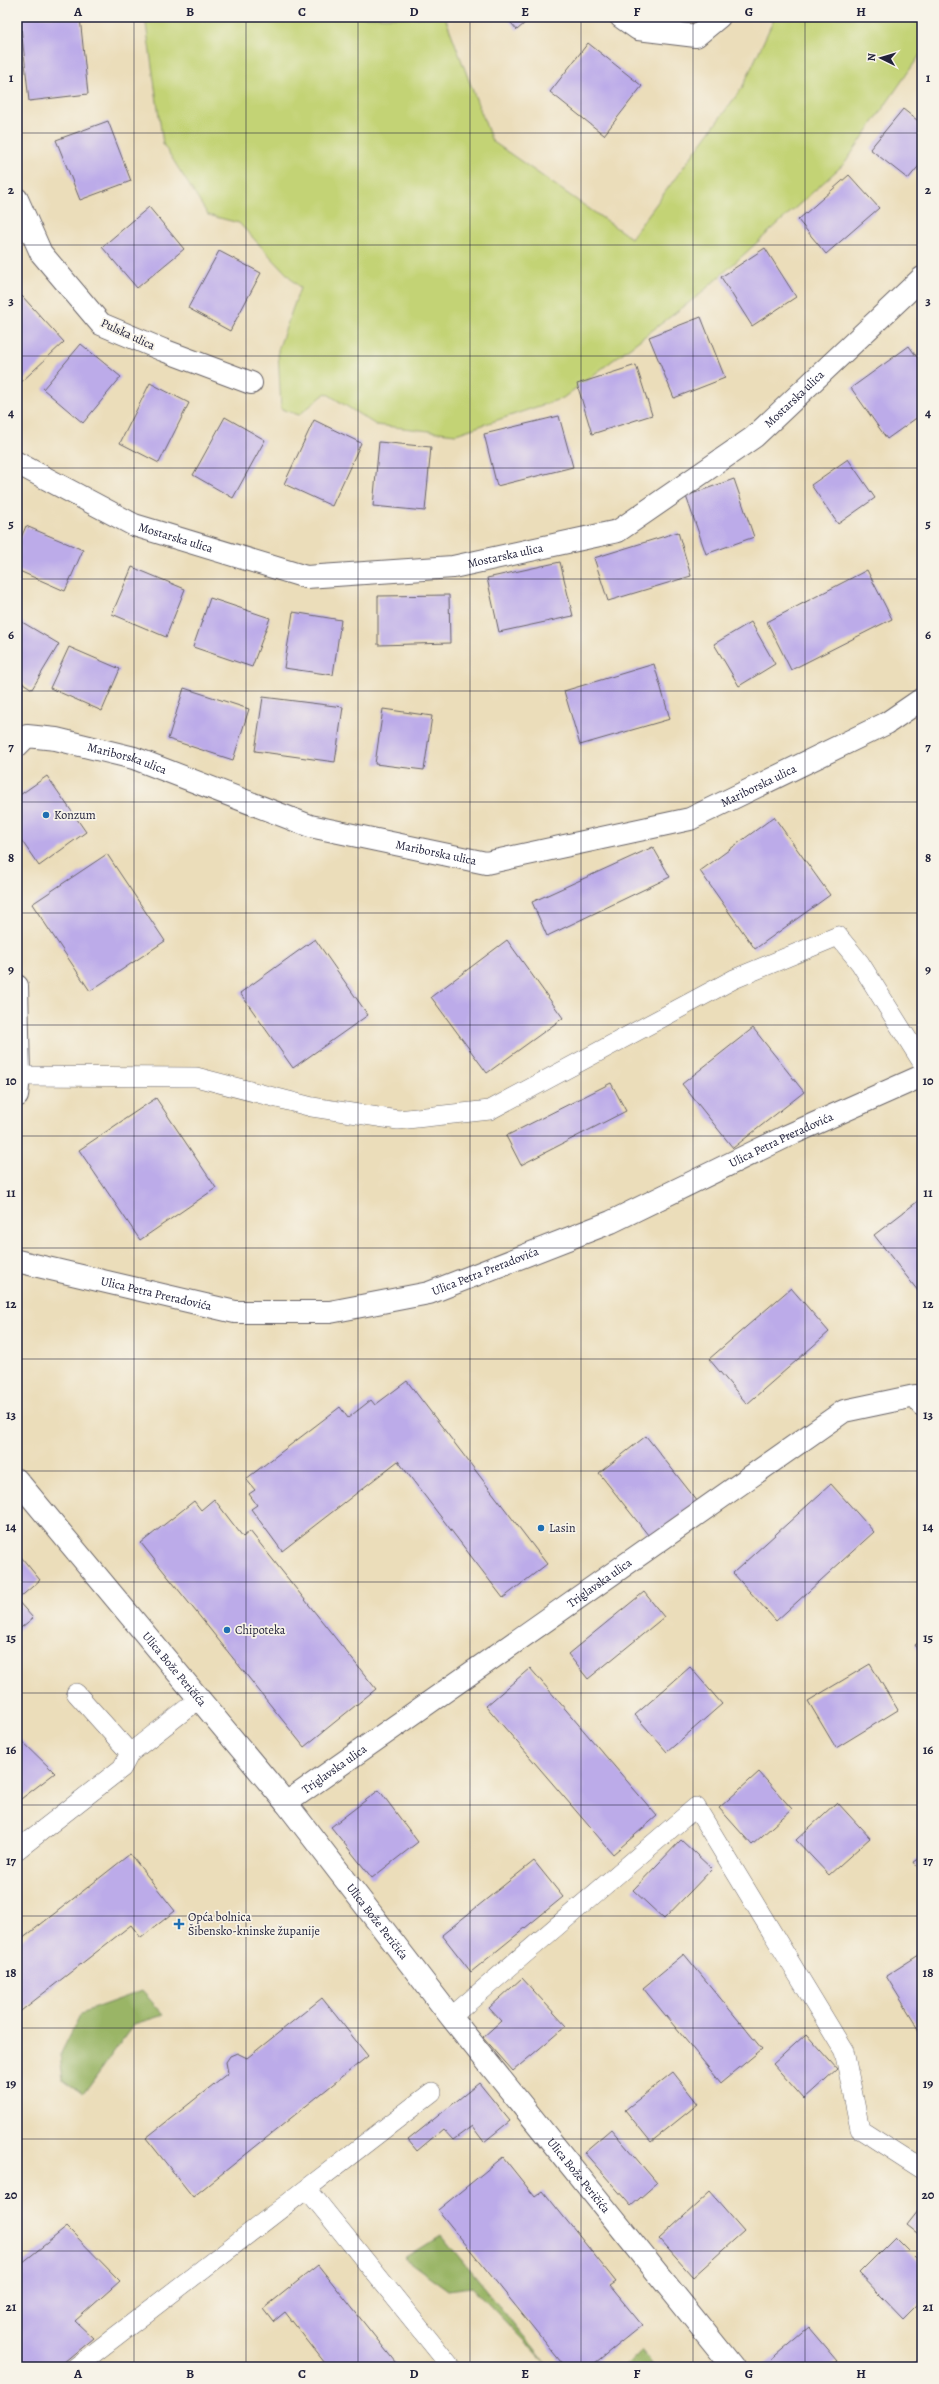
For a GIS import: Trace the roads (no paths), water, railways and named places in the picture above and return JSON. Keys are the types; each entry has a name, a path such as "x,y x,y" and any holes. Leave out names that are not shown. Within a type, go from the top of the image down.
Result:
{"street":[{"path":"621,17 638,29 696,36 720,17"},
{"name":"Pulska ulica","path":"17,199 41,253 101,324 251,383"},
{"name":"Mostarska ulica","path":"17,463 134,525 306,577 453,567 618,531 754,437 922,278"},
{"name":"Mariborska ulica","path":"20,738 56,739 134,758 310,826 486,862 690,819 887,723 922,699"},
{"path":"17,986 18,1086"},
{"name":"Ulica Petra Preradovića","path":"17,1261 235,1312 330,1312 429,1293 611,1222 787,1136 922,1076"},
{"name":"Triglavska ulica","path":"286,1803 844,1410 915,1396 922,1405"},
{"name":"Ulica Bože Peričića","path":"17,1480 286,1803 451,2017 733,2367"}],"lane":[{"path":"18,1086 196,1077 312,1107 398,1120 490,1110 734,980 838,936 860,963 922,1062"},
{"path":"76,1694 130,1753"},
{"path":"17,1850 122,1768 130,1753 199,1699"},
{"path":"451,2017 696,1807 844,2051 860,2129 922,2169"},
{"path":"76,2367 308,2190 432,2092"},
{"path":"308,2190 450,2367"}],"place":[{"name":"Konzum","path":"46,815"},
{"name":"Lasin","path":"541,1528"},
{"name":"Chipoteka","path":"227,1630"},
{"name":"Opća bolnica Šibensko-kninske županije","path":"179,1924"}]}
